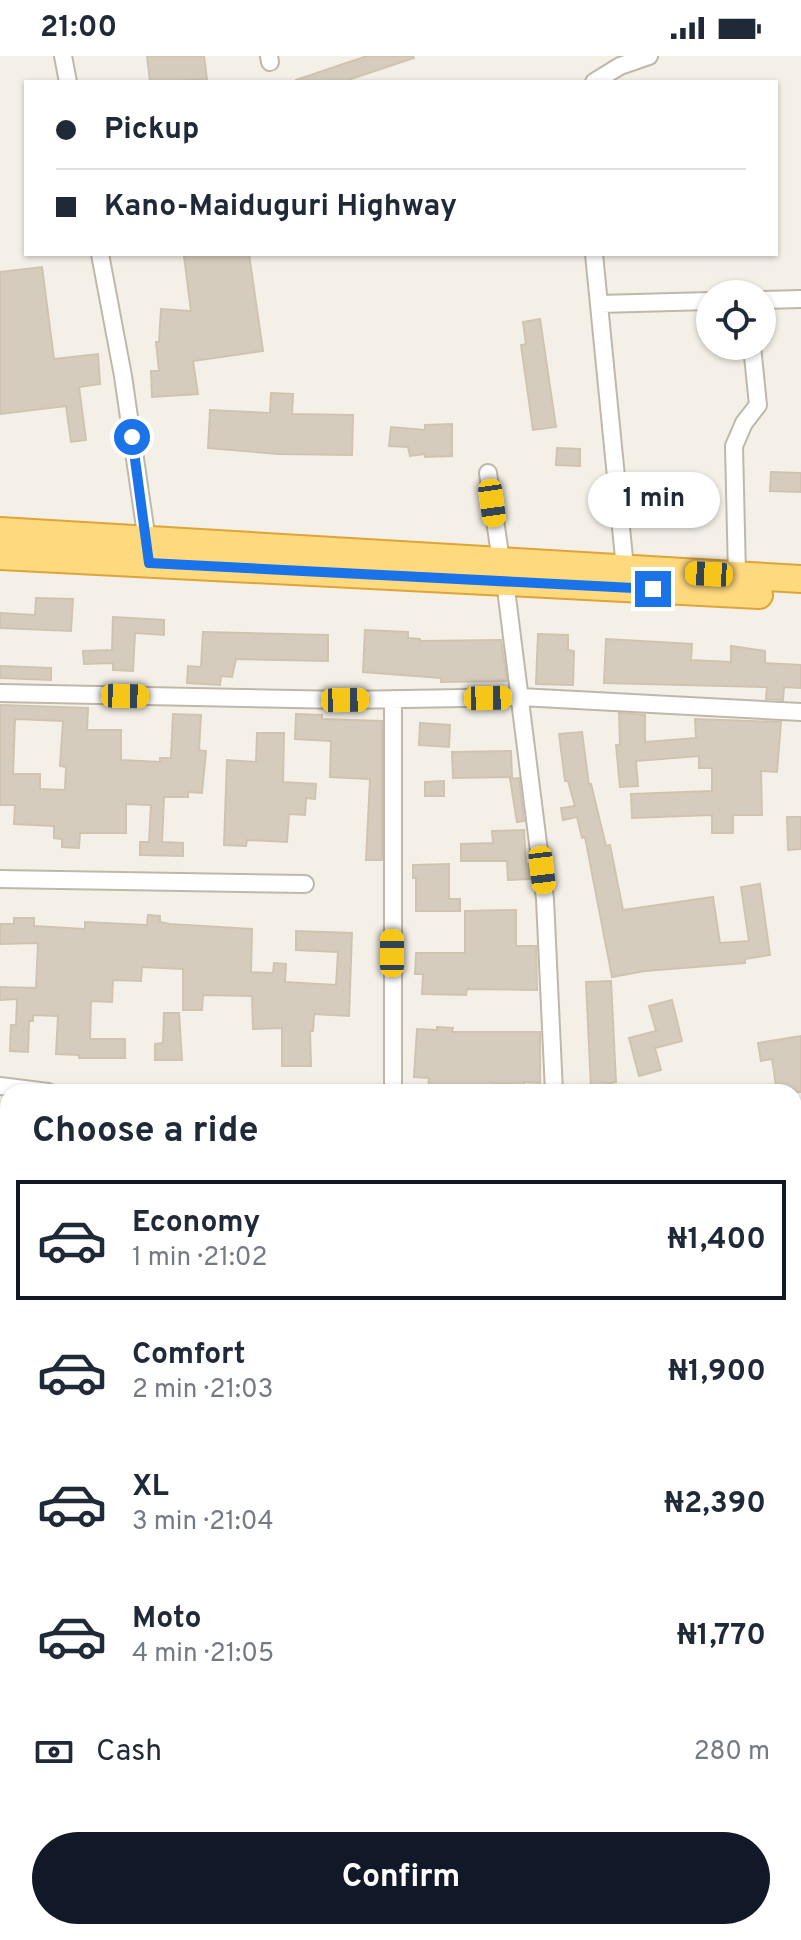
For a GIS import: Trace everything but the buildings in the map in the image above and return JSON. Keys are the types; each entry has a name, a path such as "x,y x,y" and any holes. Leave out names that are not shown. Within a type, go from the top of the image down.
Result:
{"highway":[{"path":"0,531 148,552"},
{"path":"0,556 148,552 503,571 801,597"},
{"path":"503,571 625,568 801,579"}],"street":[{"path":"63,56 68,80"},
{"path":"597,80 620,66 649,56"},
{"path":"100,256 123,376 148,552"},
{"path":"594,256 625,568"},
{"path":"776,300 801,299"},
{"path":"599,304 696,301"},
{"path":"737,575 734,446 744,423 758,405 753,360"},
{"path":"488,473 545,899 554,1084"},
{"path":"0,693 393,699 520,697 801,712"},
{"path":"393,699 393,1084"},
{"path":"0,879 305,884"}],"route":[{"path":"132,437 149,563 653,589"}]}
